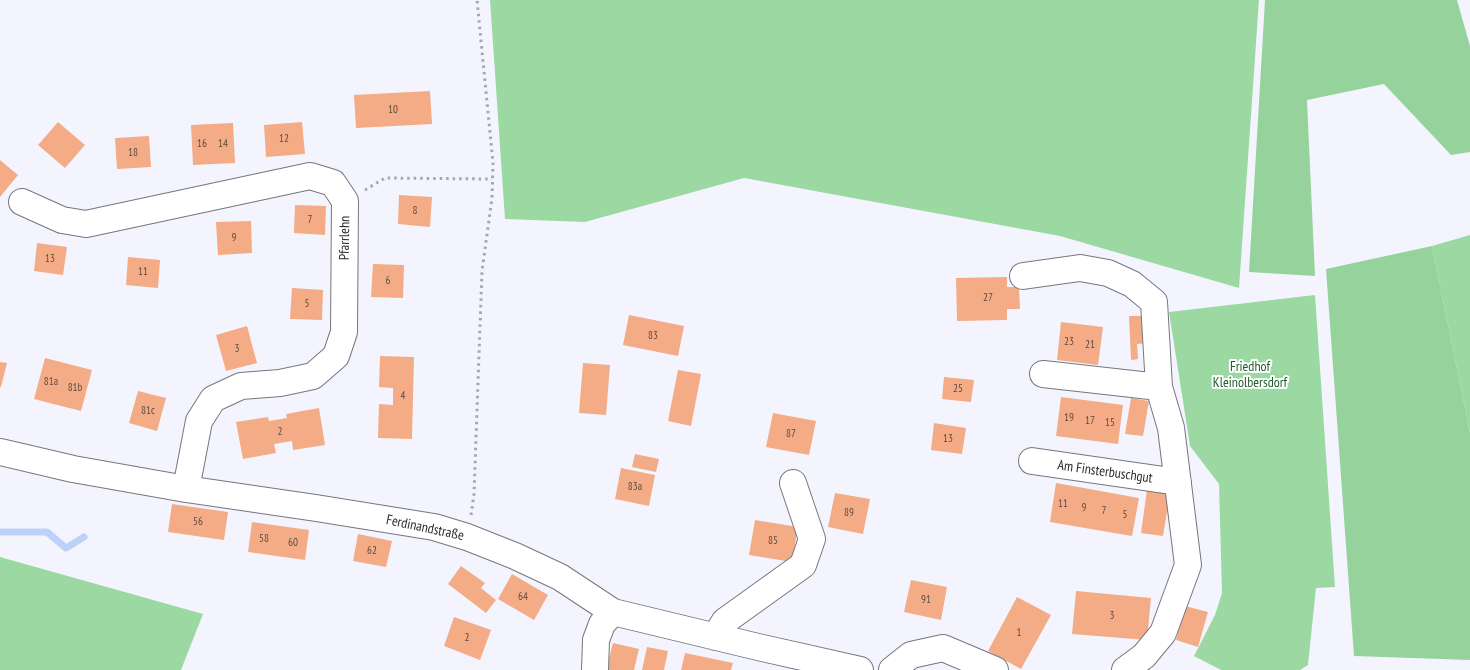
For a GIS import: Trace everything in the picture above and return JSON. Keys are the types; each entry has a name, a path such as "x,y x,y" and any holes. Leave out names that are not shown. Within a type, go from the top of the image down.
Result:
{"street":[{"name":"Pfarrlehn","path":"22,202 62,220 86,224 310,176 333,183 345,201 344,332 336,356 313,376 280,383 241,386 213,399 198,421 186,489"},
{"path":"1023,276 1080,268 1108,273 1132,284 1154,302 1159,387 1171,428 1188,565 1163,633 1144,656 1125,670"},
{"path":"1043,374 1159,387"},
{"name":"Ferdinandstraße","path":"0,452 72,469 186,489 434,527 467,537 515,556 560,577 613,612 860,670"},
{"name":"Am Finsterbuschgut","path":"1032,461 1178,482"},
{"path":"715,637 725,621 804,565 812,539 793,483"},
{"path":"595,670 596,640 602,624 613,612"},
{"path":"892,670 911,655 943,648 996,670"}],"path":[{"path":"467,537 474,494 482,270 492,198 493,163 476,0"},
{"path":"345,201 385,178 492,179"}],"green space":[{"path":"490,0 1259,0 1239,288 1060,236 744,178 585,222 505,219"},
{"path":"1265,0 1457,0 1470,46 1470,152 1451,155 1384,84 1307,100 1315,276 1249,272"},
{"path":"1470,235 1470,433 1432,246"},
{"path":"1432,246 1470,433 1470,660 1354,656 1326,269"},
{"name":"Friedhof Kleinolbersdorf","path":"1315,295 1335,587 1316,588 1308,665 1300,670 1221,670 1194,656 1215,615 1222,593 1219,484 1190,446 1169,312"},
{"path":"0,557 203,614 181,670 0,670"}],"building":[{"path":"430,91 432,124 356,128 354,95"},
{"path":"58,122 85,145 65,168 38,145"},
{"path":"302,122 305,154 266,157 264,125"},
{"path":"233,123 235,163 193,165 191,125"},
{"path":"149,136 151,167 117,169 115,138"},
{"path":"0,160 18,175 0,197"},
{"path":"399,195 432,197 430,227 398,224"},
{"path":"295,205 326,206 325,235 294,233"},
{"path":"251,221 252,253 218,255 216,222"},
{"path":"37,243 67,247 63,275 34,271"},
{"path":"128,257 160,260 158,288 126,285"},
{"path":"373,264 404,265 403,298 371,297"},
{"path":"1007,277 1007,287 1019,287 1020,309 1007,309 1007,320 957,321 956,278"},
{"path":"292,288 323,290 322,320 290,319"},
{"path":"629,315 684,326 678,356 623,345"},
{"path":"1129,316 1147,316 1148,343 1137,344 1138,359 1131,360"},
{"path":"1061,322 1103,327 1098,365 1057,360"},
{"path":"247,326 257,363 226,371 216,335"},
{"path":"380,356 414,357 412,439 378,438 379,404 393,405 393,388 379,387"},
{"path":"45,358 92,370 81,411 34,399"},
{"path":"0,362 7,363 1,387 0,387"},
{"path":"583,363 610,365 606,415 579,413"},
{"path":"678,370 701,374 691,426 668,421"},
{"path":"944,377 974,380 971,402 942,399"},
{"path":"138,391 166,398 157,431 129,423"},
{"path":"1061,397 1123,405 1118,444 1056,436"},
{"path":"1131,398 1149,401 1143,436 1125,434"},
{"path":"319,408 325,445 293,450 292,441 274,444 276,453 243,459 236,422 268,417 269,421 287,418 286,414"},
{"path":"773,413 816,421 809,455 766,447"},
{"path":"934,423 966,428 962,454 931,450"},
{"path":"635,454 659,459 656,472 632,467"},
{"path":"621,468 655,475 649,506 615,499"},
{"path":"1056,483 1139,498 1132,536 1050,522"},
{"path":"1147,490 1170,494 1163,536 1141,533"},
{"path":"835,493 870,499 863,534 828,527"},
{"path":"172,504 228,512 224,540 168,532"},
{"path":"755,520 798,527 792,562 749,555"},
{"path":"252,522 309,530 305,560 248,552"},
{"path":"358,534 392,541 386,567 353,561"},
{"path":"461,566 485,583 481,588 496,600 486,613 448,584"},
{"path":"512,574 548,595 534,620 498,599"},
{"path":"911,580 947,587 941,620 904,612"},
{"path":"1076,591 1151,598 1147,640 1072,634"},
{"path":"1017,597 1051,615 1021,669 988,651"},
{"path":"1185,606 1208,612 1198,647 1176,640"},
{"path":"454,617 491,630 480,660 444,646"},
{"path":"613,643 639,649 634,670 606,670"},
{"path":"647,647 668,651 664,670 642,670"},
{"path":"685,653 733,663 731,670 681,670"}],"waterway":[{"path":"0,532 47,532 66,548 84,537"}]}
